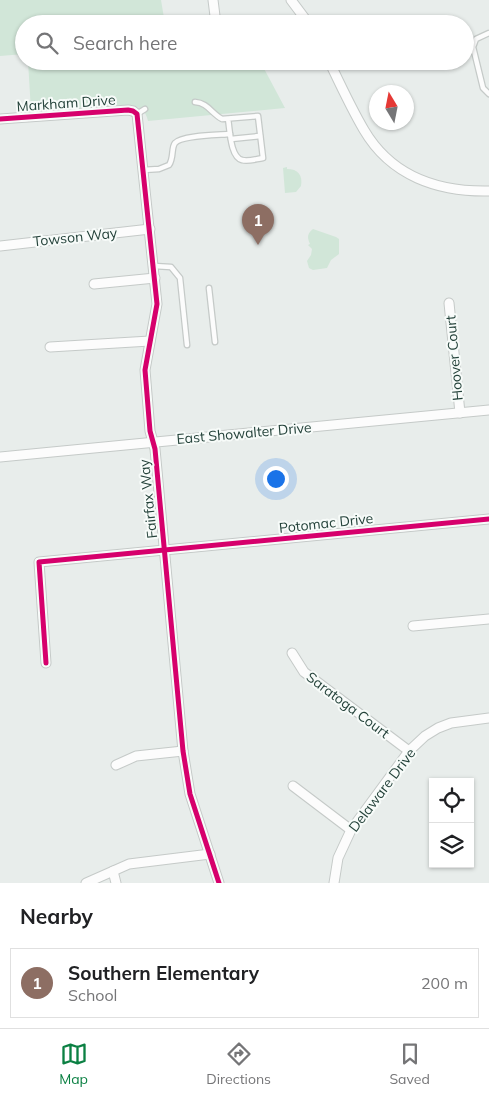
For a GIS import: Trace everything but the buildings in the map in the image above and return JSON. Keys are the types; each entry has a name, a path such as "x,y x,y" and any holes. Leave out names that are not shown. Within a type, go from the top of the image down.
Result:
{"street":[{"path":"214,0 215,15"},
{"path":"295,1 303,15"},
{"path":"334,70 364,131 383,154 405,172 431,184 446,188 489,191"},
{"name":"Markham Drive","path":"0,119 138,111"},
{"name":"Fairfax Way","path":"138,111 157,304 145,370 145,386 165,550 183,751 190,794 219,883"},
{"name":"Towson Way","path":"0,246 150,229"},
{"path":"94,284 155,278"},
{"name":"Hoover Court","path":"449,303 460,413"},
{"path":"50,346 150,341"},
{"name":"East Showalter Drive","path":"0,457 489,410"},
{"name":"Potomac Drive","path":"46,663 40,562 489,519"},
{"path":"413,626 489,619"},
{"name":"Saratoga Court","path":"292,653 304,672 409,751"},
{"name":"Delaware Drive","path":"334,883 338,858 351,830 409,751 425,736 438,728 460,721 489,718"},
{"path":"116,765 136,756 183,751"},
{"path":"293,786 351,830"},
{"path":"86,883 129,864 210,854"},
{"path":"113,871 116,883"}],"lane":[{"path":"474,44 476,39 489,33"},
{"path":"474,51 483,88 489,94"},
{"path":"195,102 206,104 218,117 228,119 258,116 263,158 246,160 236,158 233,152 228,119"},
{"path":"143,170 159,169 169,165 173,158 173,146 178,140 260,136"},
{"path":"154,266 171,267 180,278 187,345"},
{"path":"209,288 215,342"}],"green space":[{"path":"0,0 161,0 164,15 15,15 15,55 0,56"},
{"path":"29,70 265,70 285,108 148,121 140,109 127,105 31,111"},
{"path":"287,167 287,169 299,173 301,186 296,192 285,193 283,168"},
{"path":"313,229 339,239 339,254 331,260 327,268 313,270 309,268 307,261 312,249 308,245 310,244 308,236"}],"cycle path":[{"path":"0,119 128,110 137,114 157,304 145,370 150,431 155,449 183,751 190,794 219,883"},
{"path":"46,663 39,562 489,519"}],"place":[{"name":"Southern Elementary","path":"258,245"}]}
